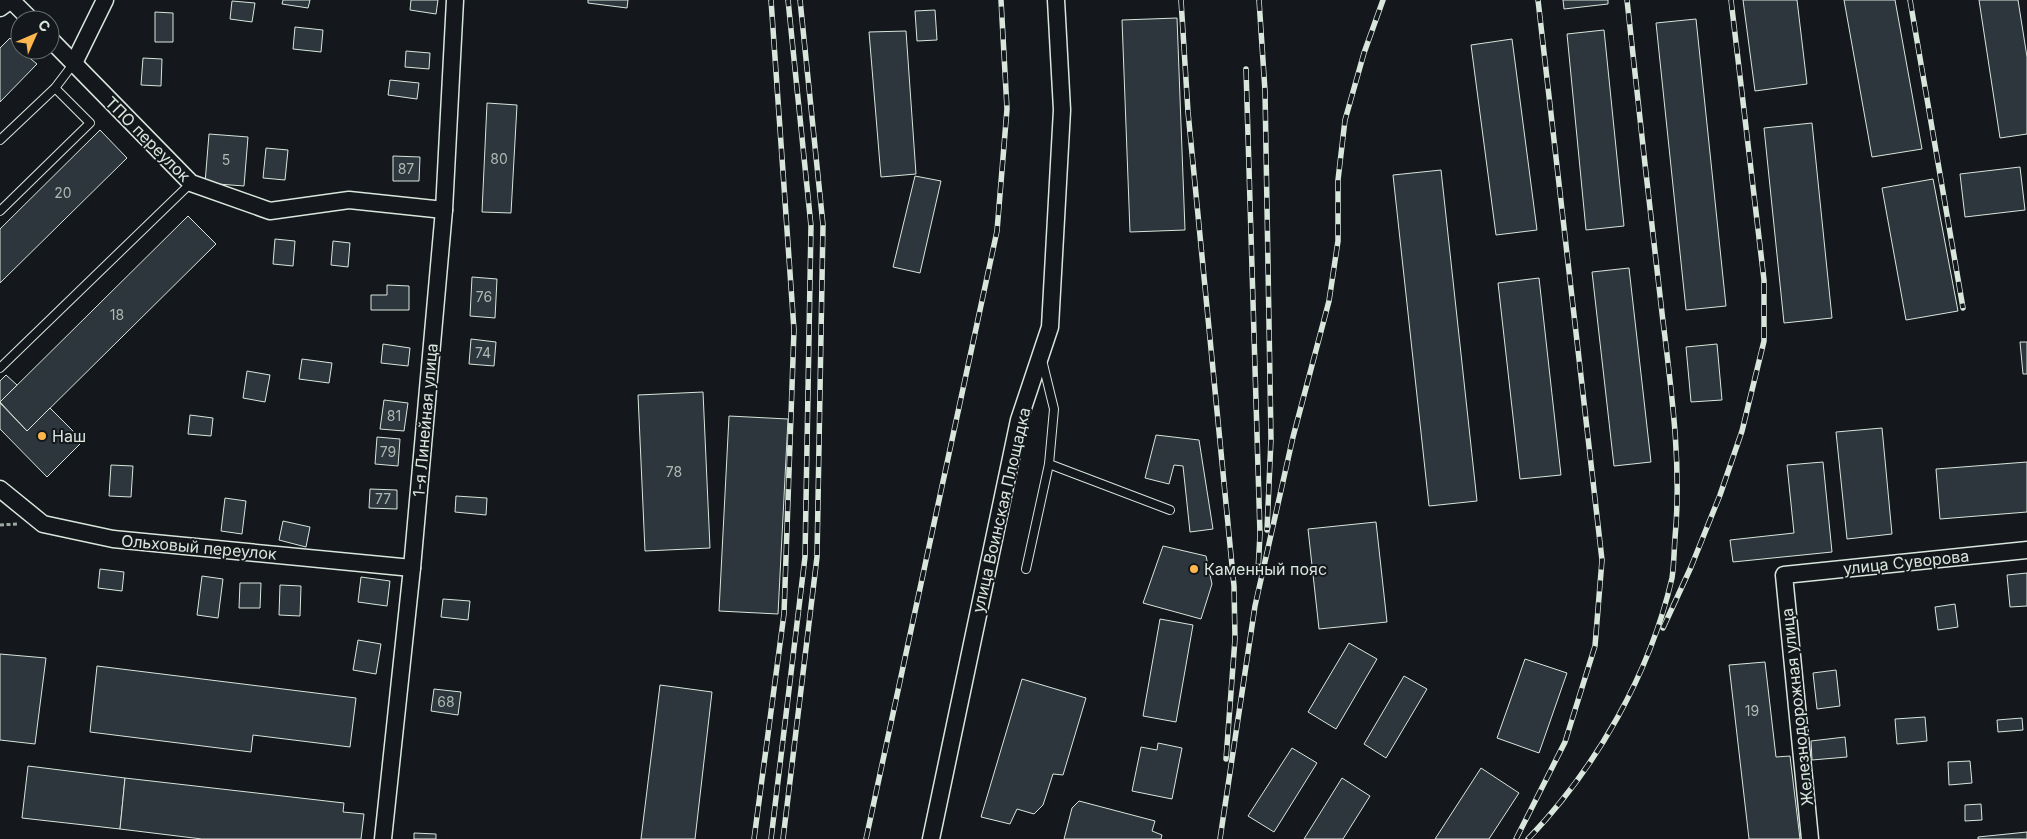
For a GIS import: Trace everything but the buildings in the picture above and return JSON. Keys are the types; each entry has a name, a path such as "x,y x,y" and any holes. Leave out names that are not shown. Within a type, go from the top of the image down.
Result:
{"street":[{"path":"0,8 11,0 21,10"},
{"path":"74,63 105,0"},
{"name":"1-я Линейная улица","path":"383,839 412,568 444,210 455,0"},
{"name":"улица Воинская Площадка","path":"931,839 1019,420 1050,327 1062,110 1056,0"},
{"name":"ТПО переулок","path":"60,49 191,183 270,211 349,200 444,210"},
{"name":"Ольховый переулок","path":"0,488 43,524 114,539 412,568"},
{"name":"улица Суворова","path":"1784,575 2027,550"},
{"name":"Железнодорожная улица","path":"1784,575 1810,839"}],"lane":[{"path":"0,140 55,88 74,63"},
{"path":"0,211 90,123 55,88"},
{"path":"0,368 191,183"},
{"path":"1026,569 1049,464 1054,409 1041,356"},
{"path":"1049,464 1170,510"}],"railway":[{"path":"754,839 784,614 794,330 771,0"},
{"path":"771,839 805,557 811,226 788,0"},
{"path":"783,839 817,557 823,225 800,0"},
{"path":"866,839 997,231 1007,109 1001,0"},
{"path":"1181,0 1188,112 1234,586 1235,639 1226,759"},
{"path":"1259,0 1265,91 1271,439 1267,530"},
{"path":"1220,839 1255,606 1293,437 1329,301 1338,241 1338,180 1345,120 1364,53 1383,0"},
{"path":"1516,839 1565,742 1595,646 1602,560 1538,0"},
{"path":"1528,839 1576,782 1598,751 1617,718 1635,684 1650,649 1673,573 1677,510 1674,426 1627,0"},
{"path":"1663,628 1691,567 1720,495 1742,431 1764,341 1764,280 1731,0"},
{"path":"1910,0 1963,308"},
{"path":"1246,69 1260,534 1258,571"}],"place":[{"name":"Наш","path":"42,436"},
{"name":"Каменный пояс","path":"1194,569"}]}
